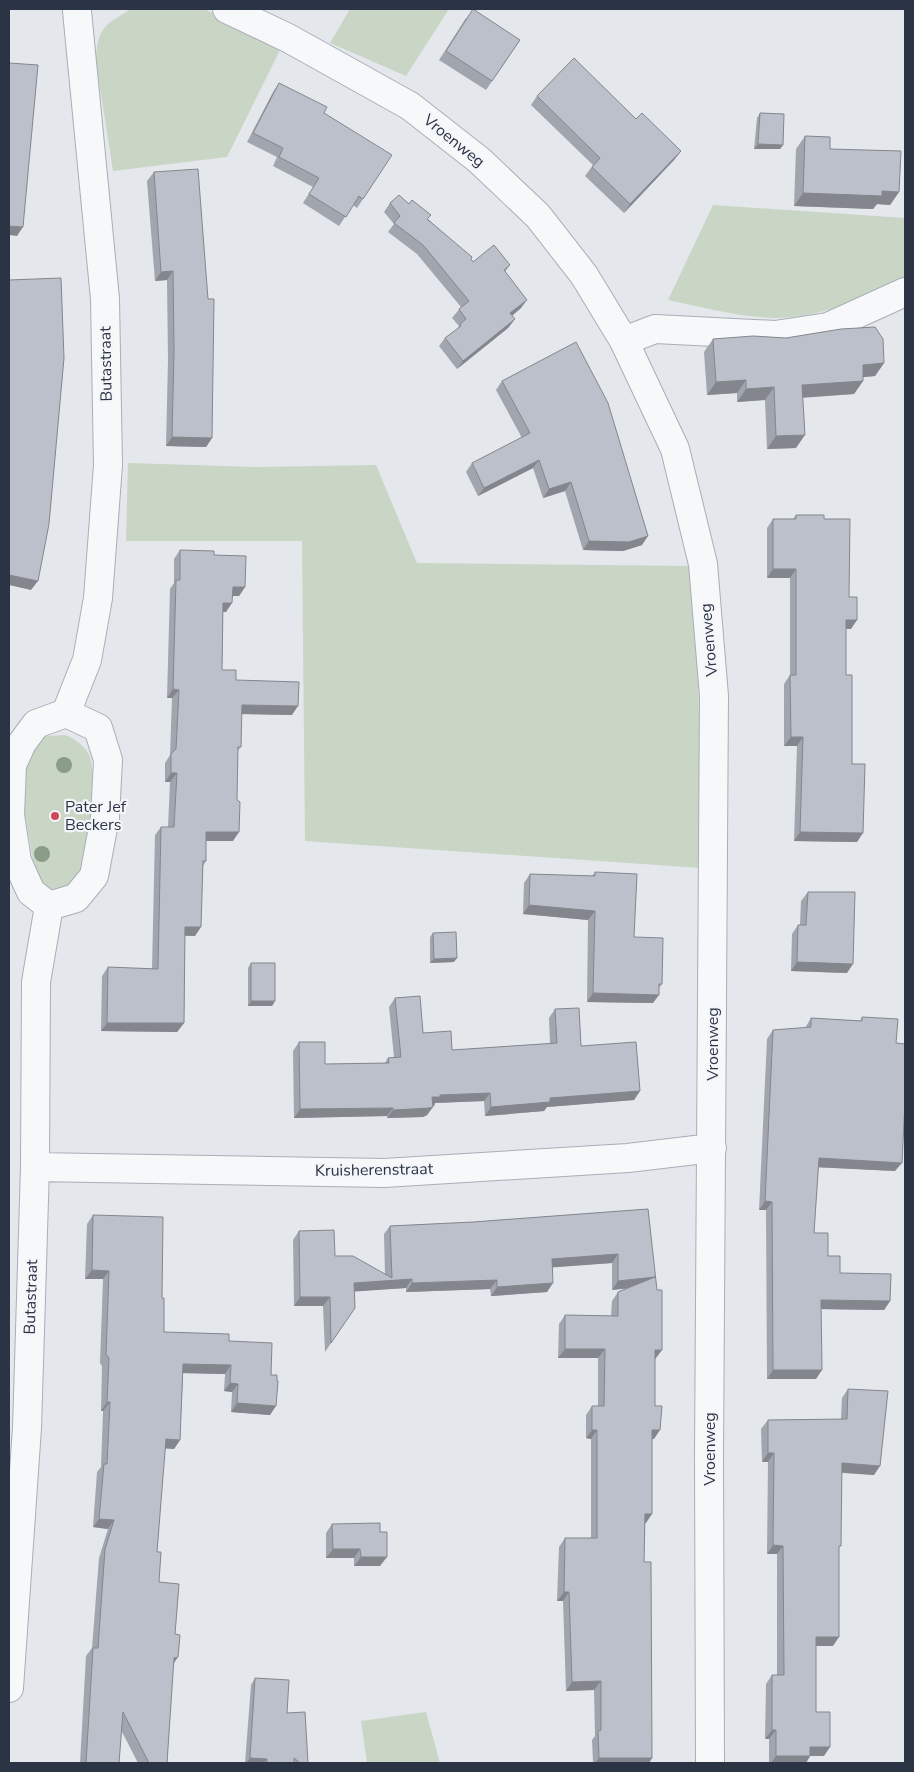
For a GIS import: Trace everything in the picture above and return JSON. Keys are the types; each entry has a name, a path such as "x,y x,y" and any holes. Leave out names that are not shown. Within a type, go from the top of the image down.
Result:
{"street":[{"name":"Butastraat","path":"66,713 87,660 98,598 108,465 105,299 76,9"},
{"name":"Vroenweg","path":"227,9 288,38 410,106 479,160 538,216 584,275 624,340 675,449 703,564 714,696 710,1763"},
{"path":"624,340 655,329 775,335 828,327 905,292"},
{"path":"66,713 98,728 108,760 105,817 94,876 76,898 49,906 31,892 17,861 10,815 10,765 22,743 36,724 66,713"},
{"name":"Butastraat","path":"9,1688 27,1428 35,1167 36,982 49,906"},
{"name":"Kruisherenstraat","path":"35,1167 384,1173 628,1158 712,1148"}],"green space":[{"path":"130,9 204,9 282,46 227,157 113,171 96,52 99,37 104,29 109,23"},
{"path":"350,9 449,9 406,76 330,43"},
{"path":"713,205 905,218 905,277 844,305 795,317 764,318 722,312 668,300"},
{"path":"128,463 258,467 376,465 417,563 690,566 698,659 701,868 305,841 302,541 126,541"},
{"path":"65,735 80,743 90,757 93,795 90,845 85,868 76,885 52,891 45,888 36,878 24,808 23,768 35,742 46,736"},
{"path":"426,1712 440,1763 367,1763 361,1721"}],"building":[{"path":"473,9 520,40 492,81 446,51"},
{"path":"574,58 636,119 642,113 681,151 630,204 592,167 600,158 537,96"},
{"path":"9,63 38,65 23,227 9,226"},
{"path":"279,83 327,107 324,113 392,155 363,199 359,196 346,217 309,194 319,178 279,157 283,148 253,133"},
{"path":"760,113 784,114 783,145 758,144"},
{"path":"805,136 830,137 830,149 901,151 899,192 882,191 882,196 803,193"},
{"path":"198,169 208,299 214,299 212,438 172,437 173,271 161,272 154,172"},
{"path":"399,195 409,204 412,200 431,215 427,219 472,257 473,262 494,245 510,265 504,270 527,300 510,313 515,319 463,361 445,338 461,326 460,324 466,319 459,309 469,301 423,245 394,223 400,216 390,203"},
{"path":"61,278 64,358 49,524 38,581 9,575 9,280"},
{"path":"875,327 883,339 884,363 863,365 863,381 802,385 805,435 776,436 774,387 746,389 746,380 716,382 713,339 753,336 786,338 841,329"},
{"path":"576,342 608,403 648,536 629,542 589,541 571,482 549,489 539,460 484,488 472,463 530,433 502,381"},
{"path":"796,515 824,515 824,519 850,519 849,597 857,597 857,620 846,620 846,675 852,675 852,764 865,764 863,833 800,832 803,737 791,737 790,675 796,675 796,569 773,569 773,519 796,519"},
{"path":"180,550 214,551 214,555 246,556 245,587 233,587 232,603 223,603 222,670 236,670 236,680 299,682 298,706 242,705 241,747 238,747 237,800 240,802 239,832 206,832 206,861 203,861 201,927 185,927 184,1023 107,1023 108,967 158,969 161,827 174,827 177,773 171,773 171,754 176,749 179,690 173,689 176,580 180,580"},
{"path":"595,872 637,874 634,937 663,938 662,984 659,984 659,995 593,993 595,911 529,905 530,874 595,876"},
{"path":"808,892 855,892 853,964 797,962 798,925 806,925"},
{"path":"456,932 457,958 434,959 433,933"},
{"path":"251,963 275,963 275,1001 251,1001"},
{"path":"420,996 423,1033 451,1031 452,1050 557,1043 555,1009 579,1008 581,1046 636,1042 640,1091 550,1098 550,1102 491,1107 490,1093 440,1095 440,1097 432,1097 433,1107 429,1108 393,1110 393,1108 300,1109 299,1042 325,1042 325,1064 389,1063 388,1058 401,1057 395,998"},
{"path":"862,1017 898,1019 896,1043 905,1044 902,1163 819,1158 814,1233 828,1233 828,1256 840,1256 840,1273 891,1274 890,1301 821,1300 822,1370 773,1370 772,1202 765,1201 773,1030 811,1027 811,1018 862,1021"},
{"path":"648,1209 657,1290 662,1290 662,1350 655,1350 655,1406 662,1406 660,1430 652,1430 652,1514 645,1514 644,1562 651,1562 652,1758 599,1758 598,1731 601,1730 601,1681 572,1682 569,1592 564,1592 565,1538 597,1538 597,1430 592,1430 592,1406 604,1406 605,1349 565,1349 565,1315 618,1316 618,1292 655,1277 618,1281 618,1254 552,1259 553,1283 497,1287 497,1280 412,1283 412,1279 354,1283 355,1308 331,1343 330,1297 300,1297 299,1231 334,1230 335,1256 353,1256 392,1278 390,1226"},
{"path":"93,1215 163,1217 162,1298 164,1298 164,1332 229,1334 229,1341 272,1343 271,1375 277,1375 278,1381 276,1406 237,1403 238,1384 230,1383 231,1365 183,1364 180,1440 166,1439 157,1552 161,1552 159,1582 179,1584 175,1634 180,1635 178,1657 174,1658 167,1763 149,1763 123,1712 119,1763 86,1763 93,1648 98,1648 105,1549 114,1520 99,1519 104,1464 107,1464 110,1402 107,1402 109,1358 106,1354 109,1271 92,1270"},
{"path":"848,1389 888,1391 880,1466 842,1463 841,1546 839,1546 839,1637 816,1637 816,1712 830,1712 830,1747 810,1747 810,1756 776,1756 776,1730 772,1730 772,1675 784,1675 783,1546 773,1545 774,1453 768,1453 768,1420 847,1419"},
{"path":"380,1523 380,1532 387,1532 387,1557 361,1557 360,1549 333,1549 332,1524"},
{"path":"255,1678 289,1680 287,1713 305,1712 308,1763 300,1763 294,1758 294,1763 267,1763 267,1759 250,1758"}],"place":[{"name":"Pater Jef Beckers","path":"55,816"}]}
